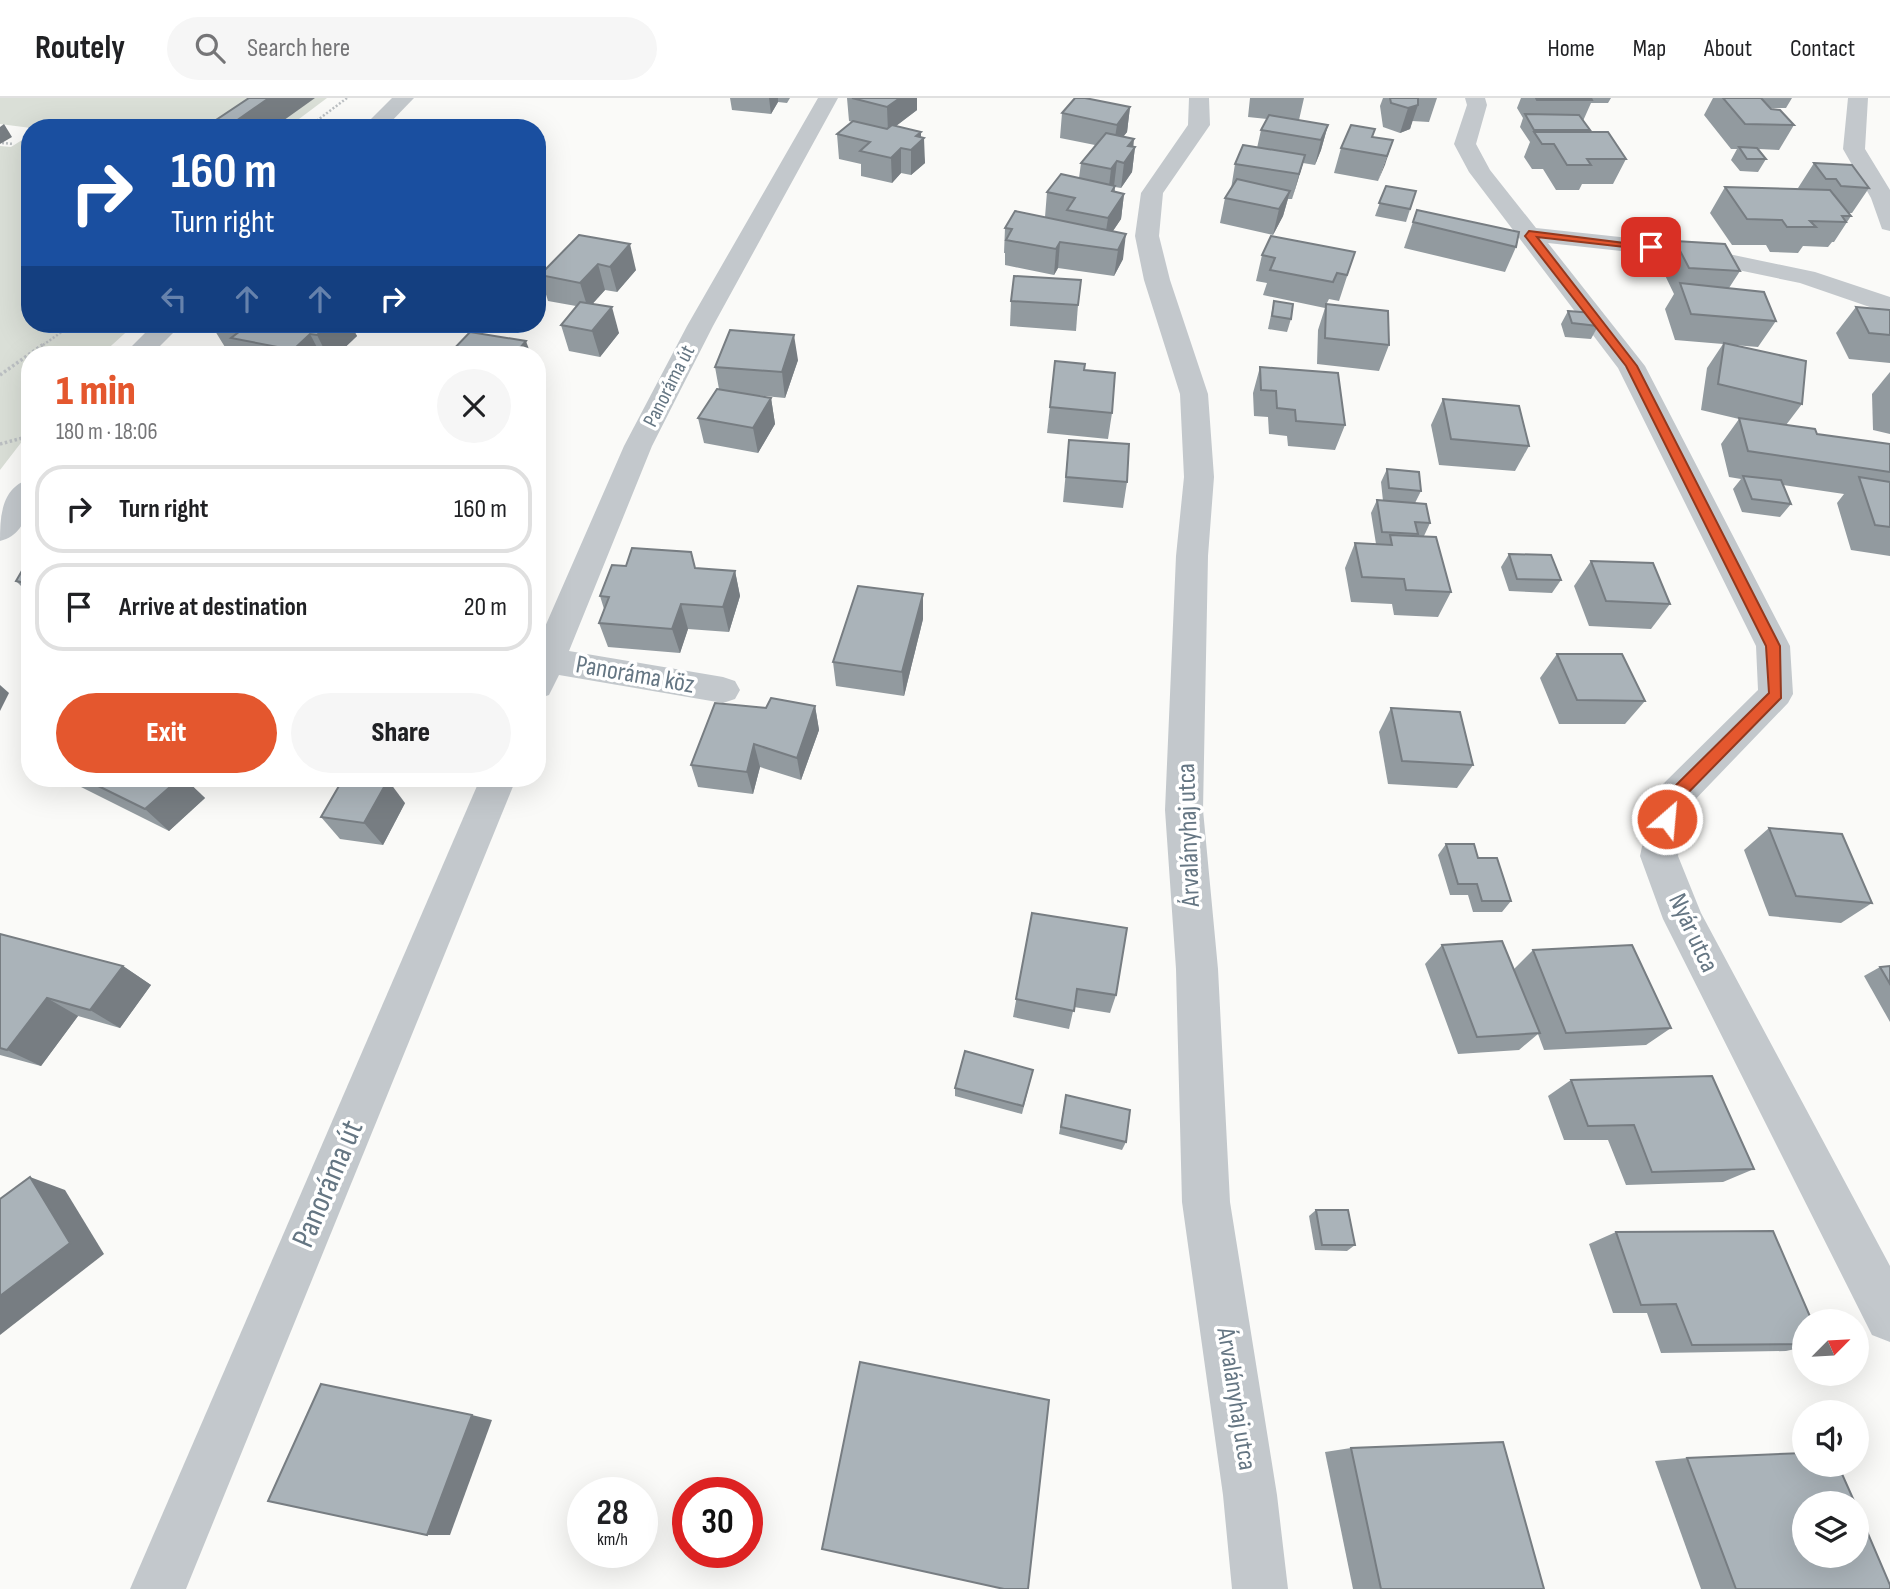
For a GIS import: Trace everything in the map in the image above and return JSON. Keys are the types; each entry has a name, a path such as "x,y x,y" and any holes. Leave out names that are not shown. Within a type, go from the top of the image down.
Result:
{"street":[{"path":"382,119 404,98"},
{"name":"Panoráma út","path":"546,666 638,446 700,326 828,98"},
{"name":"Árvalányhaj utca","path":"1199,98 1199,125 1152,193 1147,236 1157,280 1194,394 1199,477 1192,556 1184,810 1197,969 1206,1202 1250,1495 1260,1589"},
{"name":"Nyár utca","path":"1475,98 1477,105 1465,144 1480,172 1631,366 1773,646 1776,694 1671,800 1660,856 1683,919 1890,1317"},
{"path":"1858,98 1854,149 1883,198 1890,223"},
{"path":"1529,234 1676,250 1806,277 1890,306"},
{"path":"146,346 159,333"},
{"path":"0,531 21,502"},
{"name":"Panoráma köz","path":"546,673 723,690"},
{"name":"Panoráma út","path":"158,1589 495,787"}],"path":[{"path":"319,119 347,98"},
{"path":"2,143 14,144"},
{"path":"42,346 61,333"},
{"path":"0,375 21,361"},
{"path":"0,444 21,438"}],"shaded area":[{"path":"0,98 327,98 299,119 21,119 21,127 0,124"},
{"path":"21,141 21,333 125,333 111,346 21,346 21,443 0,470 0,146 11,147"}],"building":[{"path":"249,98 269,98 239,119 218,119"},
{"path":"852,98 900,98 887,107"},
{"path":"1075,98 1130,107 1117,125 1062,113"},
{"path":"1390,98 1418,98 1418,105 1408,108 1391,103"},
{"path":"1536,98 1591,98 1592,100 1537,100"},
{"path":"1723,98 1761,98 1771,109 1780,110 1794,125 1745,124"},
{"path":"1525,114 1579,115 1590,130 1534,130"},
{"path":"1269,115 1328,125 1321,140 1261,130"},
{"path":"853,121 887,129 892,125 921,132 916,136 924,138 911,150 901,148 891,158 860,151 870,142 837,134"},
{"path":"1351,125 1375,129 1372,137 1393,140 1387,156 1341,148"},
{"path":"1534,132 1608,132 1626,159 1587,159 1591,165 1567,165 1554,144 1542,144"},
{"path":"1106,133 1134,139 1128,146 1135,147 1124,163 1117,161 1111,169 1081,163"},
{"path":"1243,145 1305,155 1299,174 1235,164"},
{"path":"1739,147 1757,148 1766,159 1747,159"},
{"path":"1814,163 1852,165 1869,188 1841,186 1836,179 1826,179"},
{"path":"1061,174 1115,186 1112,191 1124,194 1108,218 1067,210 1075,198 1047,192"},
{"path":"1237,179 1290,191 1279,209 1225,198"},
{"path":"1386,186 1416,191 1410,209 1379,203"},
{"path":"1725,187 1830,190 1851,216 1842,216 1846,222 1810,221 1816,227 1787,227 1782,220 1747,219"},
{"path":"1417,210 1519,232 1516,247 1413,222"},
{"path":"1015,211 1126,234 1118,250 1060,242 1056,249 1006,240 1012,229 1005,228"},
{"path":"579,235 630,244 610,267 598,264 580,283 546,276 546,269"},
{"path":"1271,236 1355,252 1347,275 1337,273 1333,282 1270,270 1275,258 1262,255"},
{"path":"1675,241 1725,244 1740,271 1689,268"},
{"path":"1014,276 1081,280 1078,305 1011,301"},
{"path":"1680,283 1764,292 1776,321 1691,314"},
{"path":"1274,301 1293,304 1291,319 1272,316"},
{"path":"580,302 612,307 592,331 561,325"},
{"path":"1326,304 1388,311 1389,345 1325,338"},
{"path":"1856,307 1890,310 1890,335 1869,333"},
{"path":"1568,311 1594,313 1598,326 1572,323"},
{"path":"730,330 794,335 782,372 715,367"},
{"path":"237,333 319,333 310,334 297,346 272,346 231,338"},
{"path":"469,333 526,341 522,346 457,346"},
{"path":"1724,343 1806,361 1802,404 1718,384"},
{"path":"1055,361 1085,364 1084,370 1115,373 1112,413 1050,407"},
{"path":"1260,367 1338,373 1345,425 1296,421 1295,410 1277,408 1276,391 1261,390"},
{"path":"717,389 771,398 753,428 698,418"},
{"path":"1443,399 1519,406 1529,446 1451,439"},
{"path":"1739,418 1815,429 1817,434 1890,444 1890,472 1748,451"},
{"path":"1069,440 1129,444 1127,482 1066,477"},
{"path":"1387,469 1419,472 1421,491 1389,488"},
{"path":"1743,476 1781,480 1791,504 1752,499"},
{"path":"1859,477 1890,482 1890,527 1875,525"},
{"path":"1377,500 1426,504 1430,523 1415,522 1418,534 1382,532"},
{"path":"1390,535 1436,537 1451,592 1406,590 1404,579 1362,577 1355,543 1392,545"},
{"path":"632,548 691,552 695,568 735,571 723,607 681,604 672,629 599,623 609,597 600,596 612,565 626,566"},
{"path":"1509,554 1551,555 1561,580 1517,579"},
{"path":"1591,561 1653,563 1670,604 1606,601"},
{"path":"858,586 923,594 902,672 833,662"},
{"path":"1557,654 1622,654 1645,701 1577,700"},
{"path":"771,698 815,706 797,758 754,744 747,772 691,765 715,703 766,708"},
{"path":"1391,708 1460,712 1473,765 1402,761"},
{"path":"100,787 170,787 145,809"},
{"path":"338,787 384,787 364,823 321,817"},
{"path":"1769,828 1842,834 1872,903 1796,896"},
{"path":"1446,844 1474,844 1478,858 1497,858 1511,901 1482,901 1477,884 1458,884"},
{"path":"1032,913 1127,928 1116,995 1077,989 1074,1011 1016,999"},
{"path":"0,934 123,966 90,1010 47,998 7,1050 0,1048"},
{"path":"1502,941 1540,1033 1477,1037 1442,945"},
{"path":"1632,945 1671,1028 1566,1033 1533,950"},
{"path":"1890,966 1890,984 1880,967"},
{"path":"965,1051 1033,1070 1023,1106 955,1088"},
{"path":"1712,1076 1754,1169 1652,1172 1634,1125 1588,1126 1571,1080"},
{"path":"1066,1095 1130,1110 1126,1142 1061,1127"},
{"path":"30,1177 70,1243 0,1296 0,1199"},
{"path":"1316,1210 1348,1210 1355,1245 1322,1245"},
{"path":"1773,1231 1807,1309 1792,1309 1792,1344 1692,1345 1676,1304 1641,1305 1616,1232"},
{"path":"860,1362 1049,1400 1028,1589 1004,1589 822,1549"},
{"path":"321,1384 472,1415 427,1535 268,1501"},
{"path":"1503,1442 1544,1589 1381,1589 1351,1448"},
{"path":"1792,1454 1792,1477 1843,1477 1850,1491 1792,1491 1792,1568 1869,1568 1869,1536 1890,1589 1736,1589 1687,1458"}],"route":[{"path":"1651,247 1529,234 1631,366 1706,508 1773,646 1776,694 1671,800 1667,819"}]}
